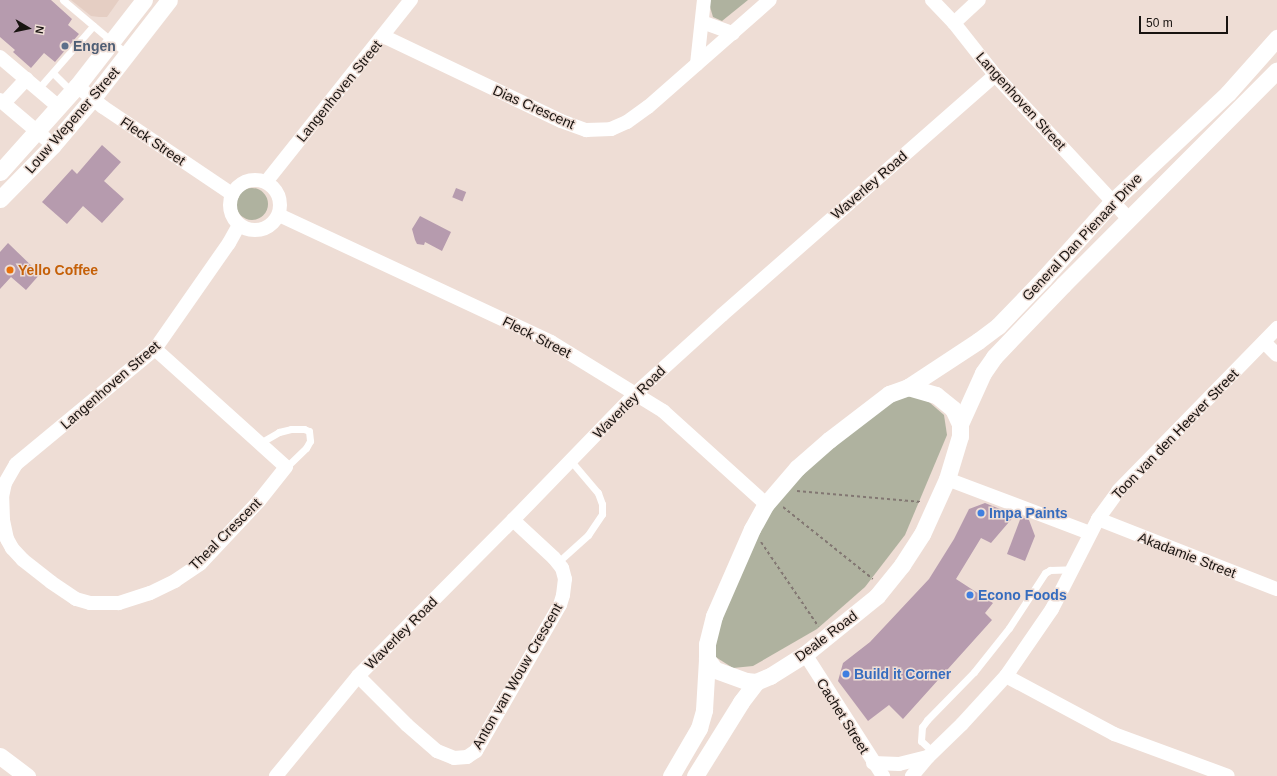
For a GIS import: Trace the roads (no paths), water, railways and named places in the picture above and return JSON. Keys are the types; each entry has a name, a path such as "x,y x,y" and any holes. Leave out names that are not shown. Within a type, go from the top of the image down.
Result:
{"street":[{"name":"Louw Wepener Street","path":"0,171 75,89 144,0"},
{"name":"Louw Wepener Street","path":"0,200 53,145 92,99 169,0"},
{"name":"Langenhoven Street","path":"266,182 411,0"},
{"path":"696,64 704,0"},
{"name":"Dias Crescent","path":"383,36 561,121 586,130 611,129 627,122 675,85 696,64 770,0"},
{"name":"Langenhoven Street","path":"932,0 954,23 995,74 1129,219"},
{"path":"954,23 979,0"},
{"path":"702,22 732,33"},
{"name":"General Dan Pienaar Drive","path":"771,497 797,468 829,440 890,394 908,387 998,326 1044,278 1112,202 1228,93 1277,38"},
{"path":"0,57 59,107"},
{"path":"1257,61 1274,73"},
{"name":"General Dan Pienaar Drive","path":"887,584 902,565 922,534 947,479 957,450 960,424 983,373 994,357 1274,73"},
{"name":"Waverley Road","path":"276,776 358,676 571,461 636,393 995,74"},
{"path":"26,79 2,102 53,145"},
{"name":"Fleck Street","path":"75,89 232,194"},
{"path":"253,179 266,182 273,187 278,194 280,203 279,215 267,228 258,230 244,228 233,219 230,210 232,194 237,186 244,181 253,179"},
{"name":"Fleck Street","path":"279,215 551,342 636,393 674,420 771,497"},
{"name":"Langenhoven Street","path":"2,489 16,464 155,349 229,243 239,225"},
{"name":"Toon van den Heever Street","path":"912,776 930,754 962,724 1006,676 1052,608 1090,533 1118,491 1277,328"},
{"path":"1264,342 1277,355"},
{"path":"155,349 286,467"},
{"path":"908,387 936,395 953,409 960,424"},
{"name":"Theal Crescent","path":"2,489 4,539 23,560 76,599 90,603 119,603 150,593 175,581 200,564 259,502 286,467"},
{"path":"947,479 1090,533"},
{"path":"671,776 699,728 704,710 707,644 714,616 752,529 771,497"},
{"name":"Akadamie Street","path":"1098,519 1277,589"},
{"name":"Anton van Wouw Crescent","path":"358,676 407,725 437,751 454,758 467,757 476,751 560,605 565,579 562,568 513,520"},
{"name":"Deale Road","path":"695,776 741,702 756,682 770,676 805,654 877,596 887,584"},
{"name":"Cachet Street","path":"805,654 873,763 883,776"},
{"path":"707,659 715,670 746,681 756,682"},
{"path":"1006,676 1114,734 1228,776"},
{"path":"873,763 899,764 930,754"},
{"path":"0,756 27,776"},
{"name":"Waverley Road","path":"281,776 291,758"}],"lane":[{"path":"67,1 111,42 128,54"},
{"path":"38,89 93,26"},
{"path":"52,73 75,89"},
{"name":"Theal Crescent","path":"260,443 279,432 291,429 304,429 309,431 310,441 306,448 286,467"},
{"path":"557,563 588,535 602,514 602,504 598,493 571,461"},
{"path":"930,754 921,741 922,727 927,720 984,659 1009,628 1045,573 1050,570 1073,569"}],"place":[{"name":"Engen","path":"65,46"},
{"name":"Yello Coffee","path":"10,270"},
{"name":"Impa Paints","path":"981,513"},
{"name":"Econo Foods","path":"970,595"},
{"name":"Build it Corner","path":"846,674"}]}
